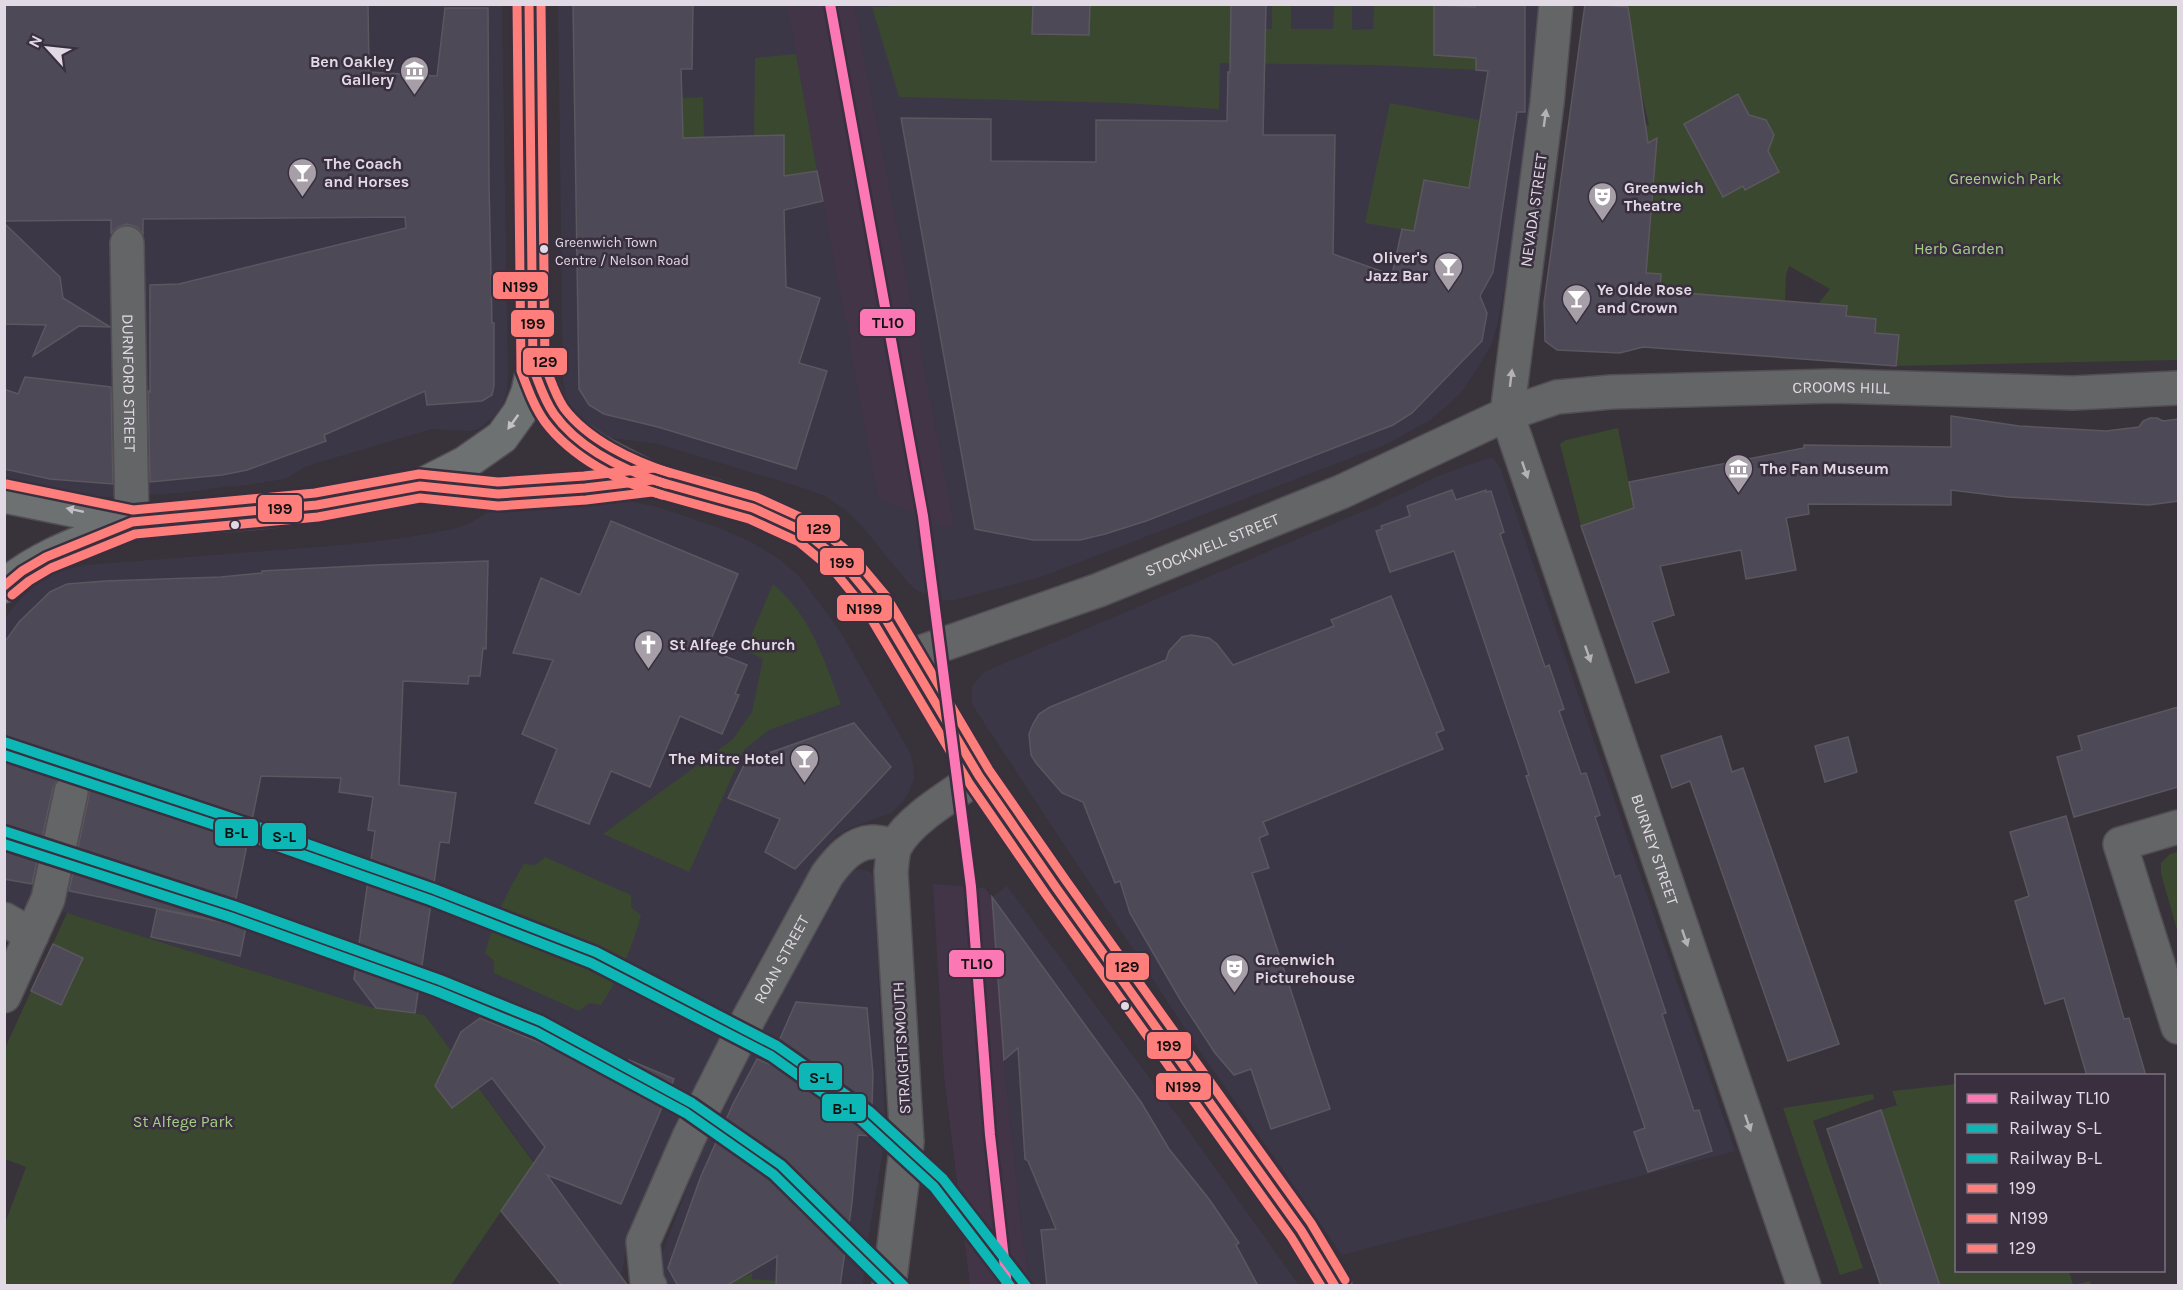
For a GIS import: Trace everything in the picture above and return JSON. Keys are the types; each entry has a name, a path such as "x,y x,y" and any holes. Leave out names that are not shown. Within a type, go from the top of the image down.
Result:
{"main road":[{"path":"420,486 465,463 502,437 520,412 528,392 532,368 529,4"},
{"path":"532,368 553,413 571,434 597,451 653,480 753,508 805,532 842,562 876,603 979,776 1300,1230 1335,1286"},
{"path":"4,496 132,522 317,505 420,486 498,494 585,488 653,480"},
{"path":"4,586 22,571 46,557 132,522"}],"street":[{"name":"NEVADA STREET","path":"1506,414 1547,103 1556,4"},
{"name":"DURNFORD STREET","path":"128,243 132,522"},
{"name":"CROOMS HILL","path":"1506,414 1557,397 1623,391 1833,386 2073,393 2178,388"},
{"name":"STOCKWELL STREET","path":"909,656 1099,590 1229,538 1341,492 1506,414"},
{"name":"BURNEY STREET","path":"1506,414 1804,1286"},
{"path":"896,846 917,822 979,776"},
{"path":"4,996 19,938 48,899 71,792"},
{"path":"2178,826 2120,844 2178,1027"},
{"name":"ROAN STREET","path":"647,1284 643,1242 688,1137 750,1016 827,875 844,854 857,846 872,842 896,846"},
{"name":"STRAIGHTSMOUTH","path":"889,1286 907,1142 891,872 896,846"}],"shaded area":[{"path":"5,5 502,5 508,377 503,404 495,415 479,429 469,431 432,429 307,466 285,479 234,487 107,497 76,495 5,482"},
{"path":"558,5 1539,5 1539,47 1515,236 1491,346 1464,389 1449,404 1430,420 1387,444 1041,577 955,600 940,600 926,595 915,589 905,579 846,510 825,496 658,444 605,437 580,420 567,403 563,382"},
{"path":"787,5 854,5 954,525 946,526 878,498"},
{"path":"1488,458 1493,459 1500,467 1735,1151 1342,1255 1200,1051 977,712 972,704 972,686 984,672 1378,505 1436,477"},
{"path":"604,500 629,501 658,507 719,528 751,542 779,559 799,576 840,631 909,751 914,778 902,803 891,813 850,828 836,836 823,850 810,870 745,986 648,1187 630,1232 621,1275 425,1015 370,1007 67,913 22,907 5,900 5,618 21,598 44,579 65,570 86,565 343,545 403,538 454,529 496,508"},
{"path":"858,869 869,871 874,880 885,1118 883,1150 863,1285 667,1285 660,1265 663,1251 701,1152 767,1021 848,875"},
{"path":"933,884 985,888 992,897 1004,1060 1021,1226 1030,1285 970,1285 944,1076"},
{"path":"1007,886 1185,1126 1299,1285 1030,1285 1021,1226 1004,1060 992,897"}],"green space":[{"path":"889,4 1033,5 1032,34 1088,35 1090,5 1231,5 1231,29 1272,29 1272,5 1291,5 1291,29 1333,29 1334,5 1352,5 1352,30 1373,29 1374,5 1434,5 1434,55 1476,58 1476,70 1373,65 1220,63 1219,109 1123,103 899,97 872,7 889,7"},
{"name":"Greenwich Park","path":"1637,4 2178,5 2178,360 1896,366 1898,335 1875,333 1876,319 1846,316 1847,306 1818,304 1830,289 1789,266 1786,275 1785,301 1660,291 1661,274 1646,273 1655,170 1628,122 1649,125 1639,82 1628,6"},
{"path":"1434,5 1476,5 1475,7"},
{"path":"796,54 817,171 784,176 784,135 754,136 755,58"},
{"path":"703,97 704,137 658,139 659,99"},
{"path":"1390,103 1480,120 1469,188 1423,181 1419,206 1422,233 1365,223"},
{"path":"1618,428 1634,509 1581,526 1560,444 1566,440"},
{"path":"773,584 798,610 807,624 841,704 769,730 744,750 689,872 603,834 732,740 752,712 763,659 745,650"},
{"path":"2178,852 2178,933 2161,874 2161,863 2170,854"},
{"path":"545,857 631,895 631,907 641,915 625,962 601,1005 589,1003 579,1011 494,973 494,961 485,953 501,907 524,864 536,865"},
{"name":"St Alfege Park","path":"67,913 370,1007 425,1015 534,1163 451,1285 5,1285 4,1226 26,1167 5,1159 5,1048"},
{"path":"1955,1084 1955,1272 2069,1272 2073,1285 1940,1285 1881,1110 1897,1105 1892,1091"},
{"path":"1873,1094 1874,1099 1813,1121 1863,1268 1840,1275 1783,1108"},
{"path":"752,1273 752,1279 777,1281 776,1285 726,1286"},
{"path":"2090,1281 2091,1285 2073,1285"}],"building":[{"path":"4,4 368,4 369,72 437,76 445,8 488,8 489,183 492,323 494,323 492,395 482,401 427,405 425,391 324,435 326,441 247,470 222,475 150,482 148,391 150,392 150,285 179,284 406,228 405,217 143,219 143,234 137,227 127,224 111,233 111,220 4,221"},
{"path":"573,4 693,4 692,69 681,69 683,138 784,135 784,176 817,171 823,201 784,210 786,287 820,298 799,363 827,371 796,469 658,427 604,414 589,405 579,389"},
{"path":"1033,4 1090,4 1089,35 1032,34"},
{"path":"1231,4 1266,4 1263,135 1335,135 1333,254 1392,275 1402,229 1414,231 1424,180 1469,188 1488,71 1476,70 1476,58 1434,55 1434,5 1475,7 1476,4 1525,4 1525,112 1517,112 1493,272 1480,296 1487,313 1482,341 1412,413 1393,425 1146,521 1080,540 1033,540 975,529 901,118 991,119 991,161 1096,162 1096,120 1227,121"},
{"path":"1585,4 1628,7 1648,143 1657,138 1646,273 1661,274 1660,291 1847,306 1846,316 1876,319 1875,333 1899,335 1896,366 1643,347 1620,353 1557,350 1545,341 1544,303"},
{"path":"1738,94 1749,115 1766,120 1774,135 1768,151 1779,172 1745,190 1743,186 1723,197 1684,124"},
{"path":"4,223 60,277 63,298 110,327 79,326 33,356 46,325 4,324"},
{"path":"25,377 111,387 113,484 50,479 4,469 4,389 18,394"},
{"path":"1951,416 2019,426 2106,431 2139,427 2143,421 2150,418 2163,421 2178,419 2178,501 2149,505 2008,497 1951,490 1951,505 1808,504 1809,514 1786,518 1796,570 1746,579 1741,550 1660,566 1674,615 1652,622 1669,672 1636,683 1581,526 1634,508 1629,482 1804,448 1804,445 1951,447"},
{"path":"1452,490 1456,500 1486,490 1486,492 1491,491 1504,532 1500,534 1545,667 1549,665 1564,709 1559,711 1581,774 1586,773 1600,815 1595,817 1615,877 1620,875 1666,1013 1662,1014 1694,1111 1699,1110 1712,1151 1648,1172 1634,1132 1645,1128 1526,776 1529,775 1454,551 1390,572 1376,531 1382,529 1381,526 1410,516 1407,506"},
{"name":"St Alfege Church","path":"611,521 738,574 707,649 747,665 735,694 739,695 722,734 680,716 650,787 611,771 589,824 535,803 557,749 522,734 553,660 513,653 541,578 580,595"},
{"path":"488,561 486,649 483,648 480,676 469,676 468,684 403,681 399,785 456,793 449,843 440,842 415,1013 376,1008 354,979 375,831 368,830 373,797 339,792 341,778 261,776 231,923 69,891 89,795 89,787 84,779 74,774 65,774 58,779 53,788 32,884 4,879 4,643 19,622 50,592 67,584 105,581 221,577 262,573 262,571"},
{"path":"1391,596 1444,730 1436,733 1443,749 1263,822 1268,834 1259,838 1269,868 1252,873 1330,1109 1271,1129 1251,1069 1234,1075 1215,1053 1181,1001 1130,913 1120,881 1115,883 1083,802 1062,793 1036,763 1031,755 1029,734 1039,714 1050,707 1166,660 1169,651 1182,637 1191,635 1209,638 1217,644 1233,665 1334,626 1331,620"},
{"path":"2178,707 2178,787 2074,817 2057,757 2082,750 2078,736"},
{"name":"The Mitre Hotel","path":"854,723 891,767 795,869 765,852 780,819 728,798 746,761"},
{"path":"1721,736 1732,772 1743,768 1839,1044 1788,1061 1690,781 1672,788 1661,756"},
{"path":"1848,737 1857,772 1825,782 1815,746"},
{"path":"2066,816 2124,1019 2129,1018 2145,1074 2086,1074 2064,998 2045,1004 2015,901 2029,896 2010,832"},
{"path":"992,897 1141,1102 1169,1149 1209,1199 1239,1243 1236,1245 1258,1286 1047,1286 1041,1230 1056,1229 1028,1161 1025,1159 1018,1048 1004,1060"},
{"path":"157,909 246,927 240,956 151,937"},
{"path":"53,944 83,958 61,1005 31,991"},
{"path":"796,1002 867,1008 873,1074 871,1136 858,1135 852,1203 840,1286 776,1286 777,1256 726,1286 678,1286 668,1268 701,1176 733,1104 757,1059 769,1064"},
{"path":"480,1018 622,1077 629,1060 674,1079 621,1204 547,1175 628,1286 562,1286 501,1211 545,1147 492,1078 452,1108 435,1086 461,1032"},
{"path":"1881,1110 1940,1286 1881,1286 1827,1129"}],"rail line":[{"name":"TL10","path":"830,4 923,516 971,887 990,1135 1007,1286"},
{"name":"S-L","path":"4,742 270,831 434,889 596,952 777,1046 869,1111 943,1179 1026,1286"},
{"name":"B-L","path":"4,755 266,842 430,900 591,963 771,1056 861,1120 934,1187 1010,1286"},
{"name":"S-L","path":"4,831 234,906 440,980 541,1021 692,1103 781,1165 904,1286"},
{"name":"B-L","path":"4,844 230,917 436,991 536,1032 686,1113 773,1174 887,1286"}],"transit line":[{"name":"N199","path":"517,4 521,371 541,416 569,447 614,476 662,495"},
{"name":"199","path":"529,4 533,368 550,409 576,438 604,457 666,484"},
{"name":"129","path":"541,4 545,366 564,408 585,430 627,456 670,473"},
{"name":"129","path":"6,484 133,510 315,493 419,474 498,482 654,468 756,497 811,522 850,553 886,596 989,770 1311,1223 1345,1280"},
{"name":"199","path":"4,586 22,571 46,557 132,522 317,505 420,486 498,494 585,488 653,480 753,508 805,532 842,562 876,603 979,776 1301,1230 1335,1286"},
{"name":"N199","path":"12,595 29,581 51,568 135,534 318,517 420,498 498,506 586,500 652,492 749,519 799,542 834,571 866,610 969,783 1291,1237 1321,1286"}],"place":[{"name":"Ben Oakley Gallery","path":"415,96"},
{"name":"The Coach and Horses","path":"303,198"},
{"name":"Greenwich Theatre","path":"1603,222"},
{"name":"Greenwich Town Centre / Nelson Road","path":"544,249"},
{"name":"Oliver's Jazz Bar","path":"1449,292"},
{"name":"Ye Olde Rose and Crown","path":"1576,324"},
{"name":"The Fan Museum","path":"1739,494"},
{"name":"St Alfege Church","path":"648,670"},
{"name":"The Mitre Hotel","path":"805,784"},
{"name":"Greenwich Picturehouse","path":"1234,994"}],"park label":[{"name":"Herb Garden","path":"1959,248"}]}
